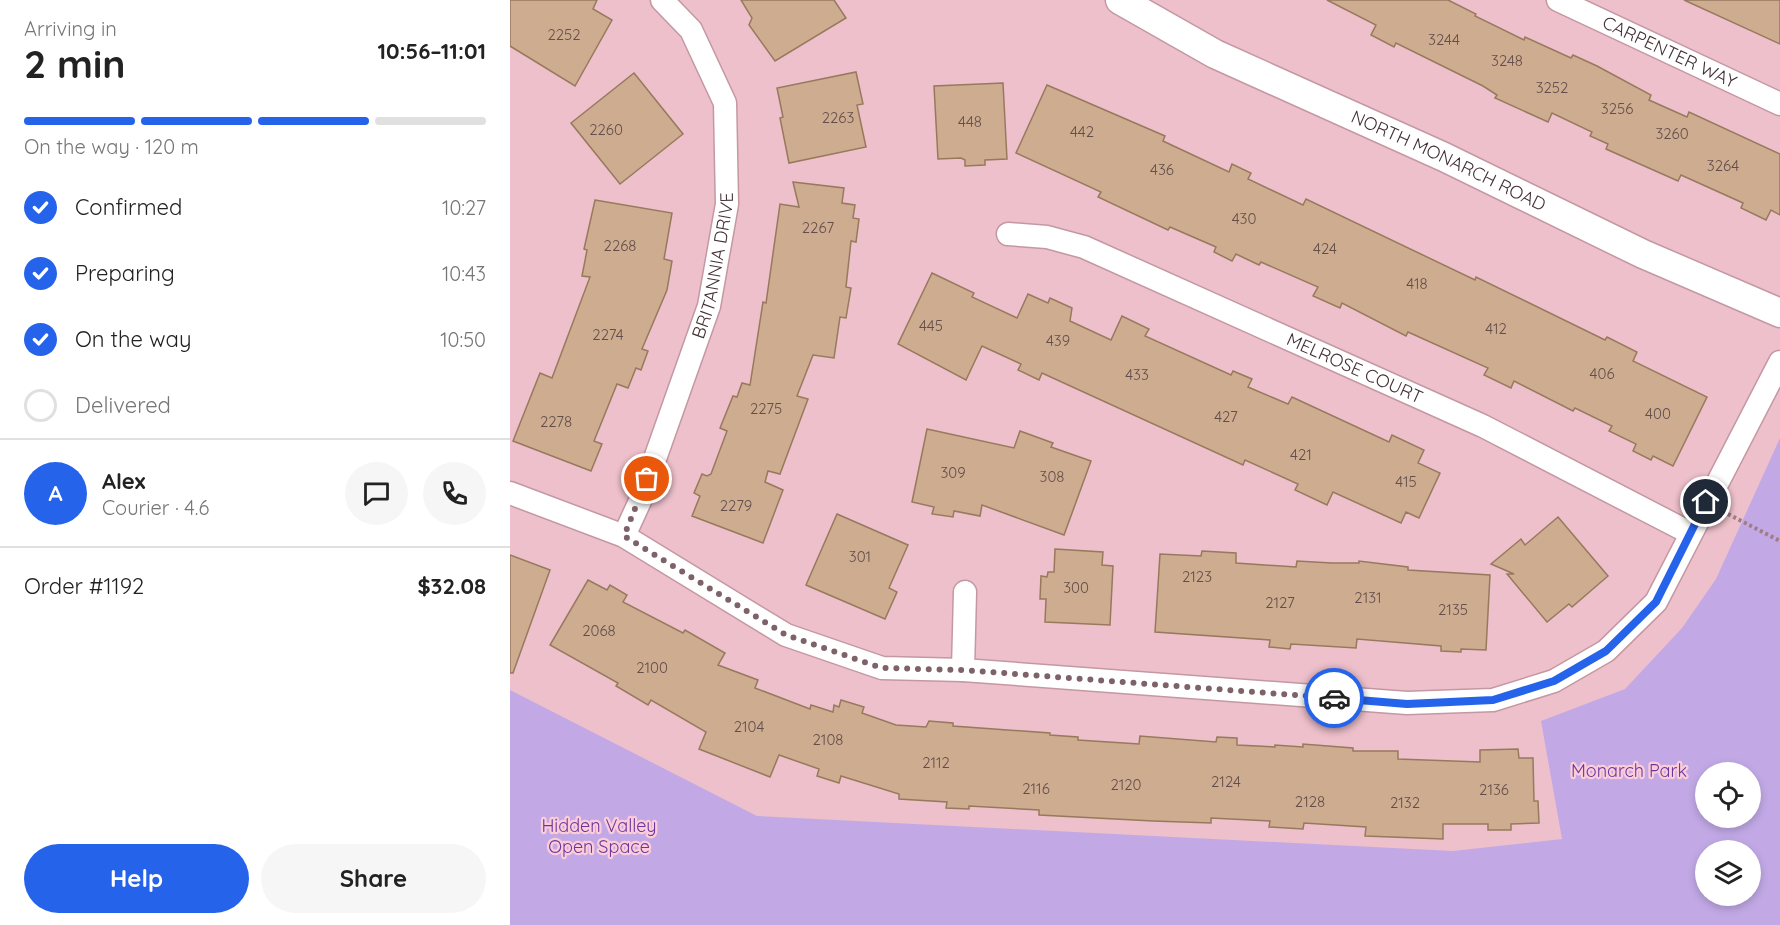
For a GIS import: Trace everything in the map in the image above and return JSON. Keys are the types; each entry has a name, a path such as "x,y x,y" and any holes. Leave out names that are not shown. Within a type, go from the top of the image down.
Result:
{"street":[{"name":"BRITANNIA DRIVE","path":"624,536 640,501 709,306 727,204 725,103 691,30 662,0"},
{"name":"NORTH MONARCH ROAD","path":"1120,0 1215,54 1444,157 1643,254 1780,313"},
{"name":"CARPENTER WAY","path":"1558,0 1780,104"},
{"name":"MELROSE COURT","path":"1008,234 1047,237 1084,247 1483,426 1690,533"},
{"path":"510,493 624,536 786,635 882,668 963,670 1407,704 1493,700 1554,681 1606,651 1656,602 1780,362"},
{"path":"963,670 965,592"}],"path":[{"path":"1706,502 1780,541"}],"green space":[{"name":"Hidden Valley Open Space","path":"1780,438 1780,925 510,925 510,690 757,816 1453,851 1562,839 1541,721 1625,689 1682,628 1716,579"}],"building":[{"path":"510,0 597,0 593,9 612,20 575,86 510,46"},
{"path":"741,0 834,0 846,18 775,61 749,25 752,18"},
{"path":"1327,0 1448,0 1524,40 1525,37 1571,58 1573,55 1597,66 1651,95 1649,100 1687,117 1689,112 1780,154 1780,215 1771,210 1766,220 1741,208 1743,203 1681,175 1678,181 1606,149 1608,144 1590,136 1592,132 1552,113 1548,122 1495,98 1497,95 1483,86 1396,43 1394,47 1371,35 1376,25"},
{"path":"1684,0 1780,0 1780,44"},
{"path":"856,72 863,104 857,105 866,147 789,163 777,88"},
{"path":"634,73 683,134 620,184 571,123"},
{"path":"1003,83 1007,159 985,160 985,165 965,166 965,160 961,158 938,159 934,86"},
{"path":"1047,85 1165,136 1163,141 1229,172 1232,164 1251,173 1248,179 1303,205 1306,199 1475,280 1476,277 1605,340 1607,337 1637,352 1633,361 1707,397 1673,466 1653,456 1651,460 1633,451 1636,444 1609,431 1612,426 1575,408 1573,411 1514,381 1511,388 1484,375 1488,368 1408,332 1406,336 1342,303 1340,308 1313,296 1318,287 1261,262 1259,265 1236,254 1232,261 1214,252 1216,247 1170,227 1168,230 1098,197 1101,192 1016,153"},
{"path":"793,182 844,188 842,203 855,205 853,218 859,219 856,242 851,241 846,287 851,288 846,318 840,317 834,358 813,355 797,396 808,399 780,474 768,471 765,482 783,490 763,543 692,516 700,496 694,493 702,474 707,476 711,474 727,431 720,428 733,396 737,397 742,383 750,385 763,302 766,303 780,204 799,207"},
{"path":"595,200 672,213 664,259 672,261 667,290 642,349 648,351 641,370 636,368 628,388 617,384 594,441 602,444 591,471 513,441 540,373 552,378 590,277 582,276 587,250 584,249"},
{"path":"932,273 974,293 972,297 1017,318 1028,294 1048,303 1050,298 1072,308 1070,321 1111,340 1122,316 1149,329 1145,336 1231,375 1233,371 1252,379 1248,387 1288,404 1292,397 1389,442 1392,435 1424,450 1418,463 1440,473 1419,518 1406,512 1401,523 1333,492 1327,505 1295,490 1298,484 1245,460 1243,465 1042,373 1039,380 1018,370 1021,364 982,346 966,380 898,344"},
{"path":"927,429 1014,448 1020,431 1053,443 1051,447 1091,461 1064,535 982,505 980,516 954,511 953,517 932,514 934,507 912,502"},
{"path":"837,514 908,545 889,588 897,592 885,619 806,585"},
{"path":"1558,517 1608,576 1572,607 1569,604 1547,622 1507,574 1514,574 1491,564 1521,539 1525,545"},
{"path":"1055,549 1103,552 1102,565 1113,566 1110,625 1045,622 1046,599 1040,599 1041,576 1047,577 1048,572 1054,572"},
{"path":"1202,551 1236,553 1236,563 1296,567 1297,561 1359,563 1359,561 1408,567 1408,570 1490,575 1486,650 1441,651 1441,646 1357,639 1356,648 1291,644 1290,649 1269,647 1270,640 1155,632 1160,554 1201,556"},
{"path":"510,555 550,570 513,673 510,673"},
{"path":"588,580 607,590 610,585 627,595 623,602 683,633 685,630 725,653 718,665 758,680 755,688 810,709 811,705 833,712 834,705 839,707 841,700 864,707 862,713 896,725 926,727 929,721 953,723 953,726 1050,733 1050,735 1078,737 1078,740 1139,744 1140,736 1216,742 1217,737 1237,738 1237,745 1303,747 1303,744 1353,748 1353,751 1398,751 1398,759 1480,762 1480,750 1518,749 1519,758 1533,758 1534,801 1538,801 1539,823 1511,824 1511,830 1488,830 1488,824 1443,824 1443,839 1365,836 1366,827 1304,823 1303,829 1269,827 1270,821 1211,818 1211,823 1153,821 1039,815 1039,810 969,806 969,809 946,808 947,802 899,799 899,794 841,776 839,783 817,776 819,769 779,755 770,777 699,749 706,732 651,700 648,705 616,686 618,683 550,645"}],"way so far":[{"path":"647,479 624,536 786,635 882,668 963,670 1334,698"}],"route":[{"path":"1334,698 1407,704 1493,700 1554,681 1606,651 1656,602 1706,502"}],"park label":[{"name":"Monarch Park","path":"1629,771"}]}
